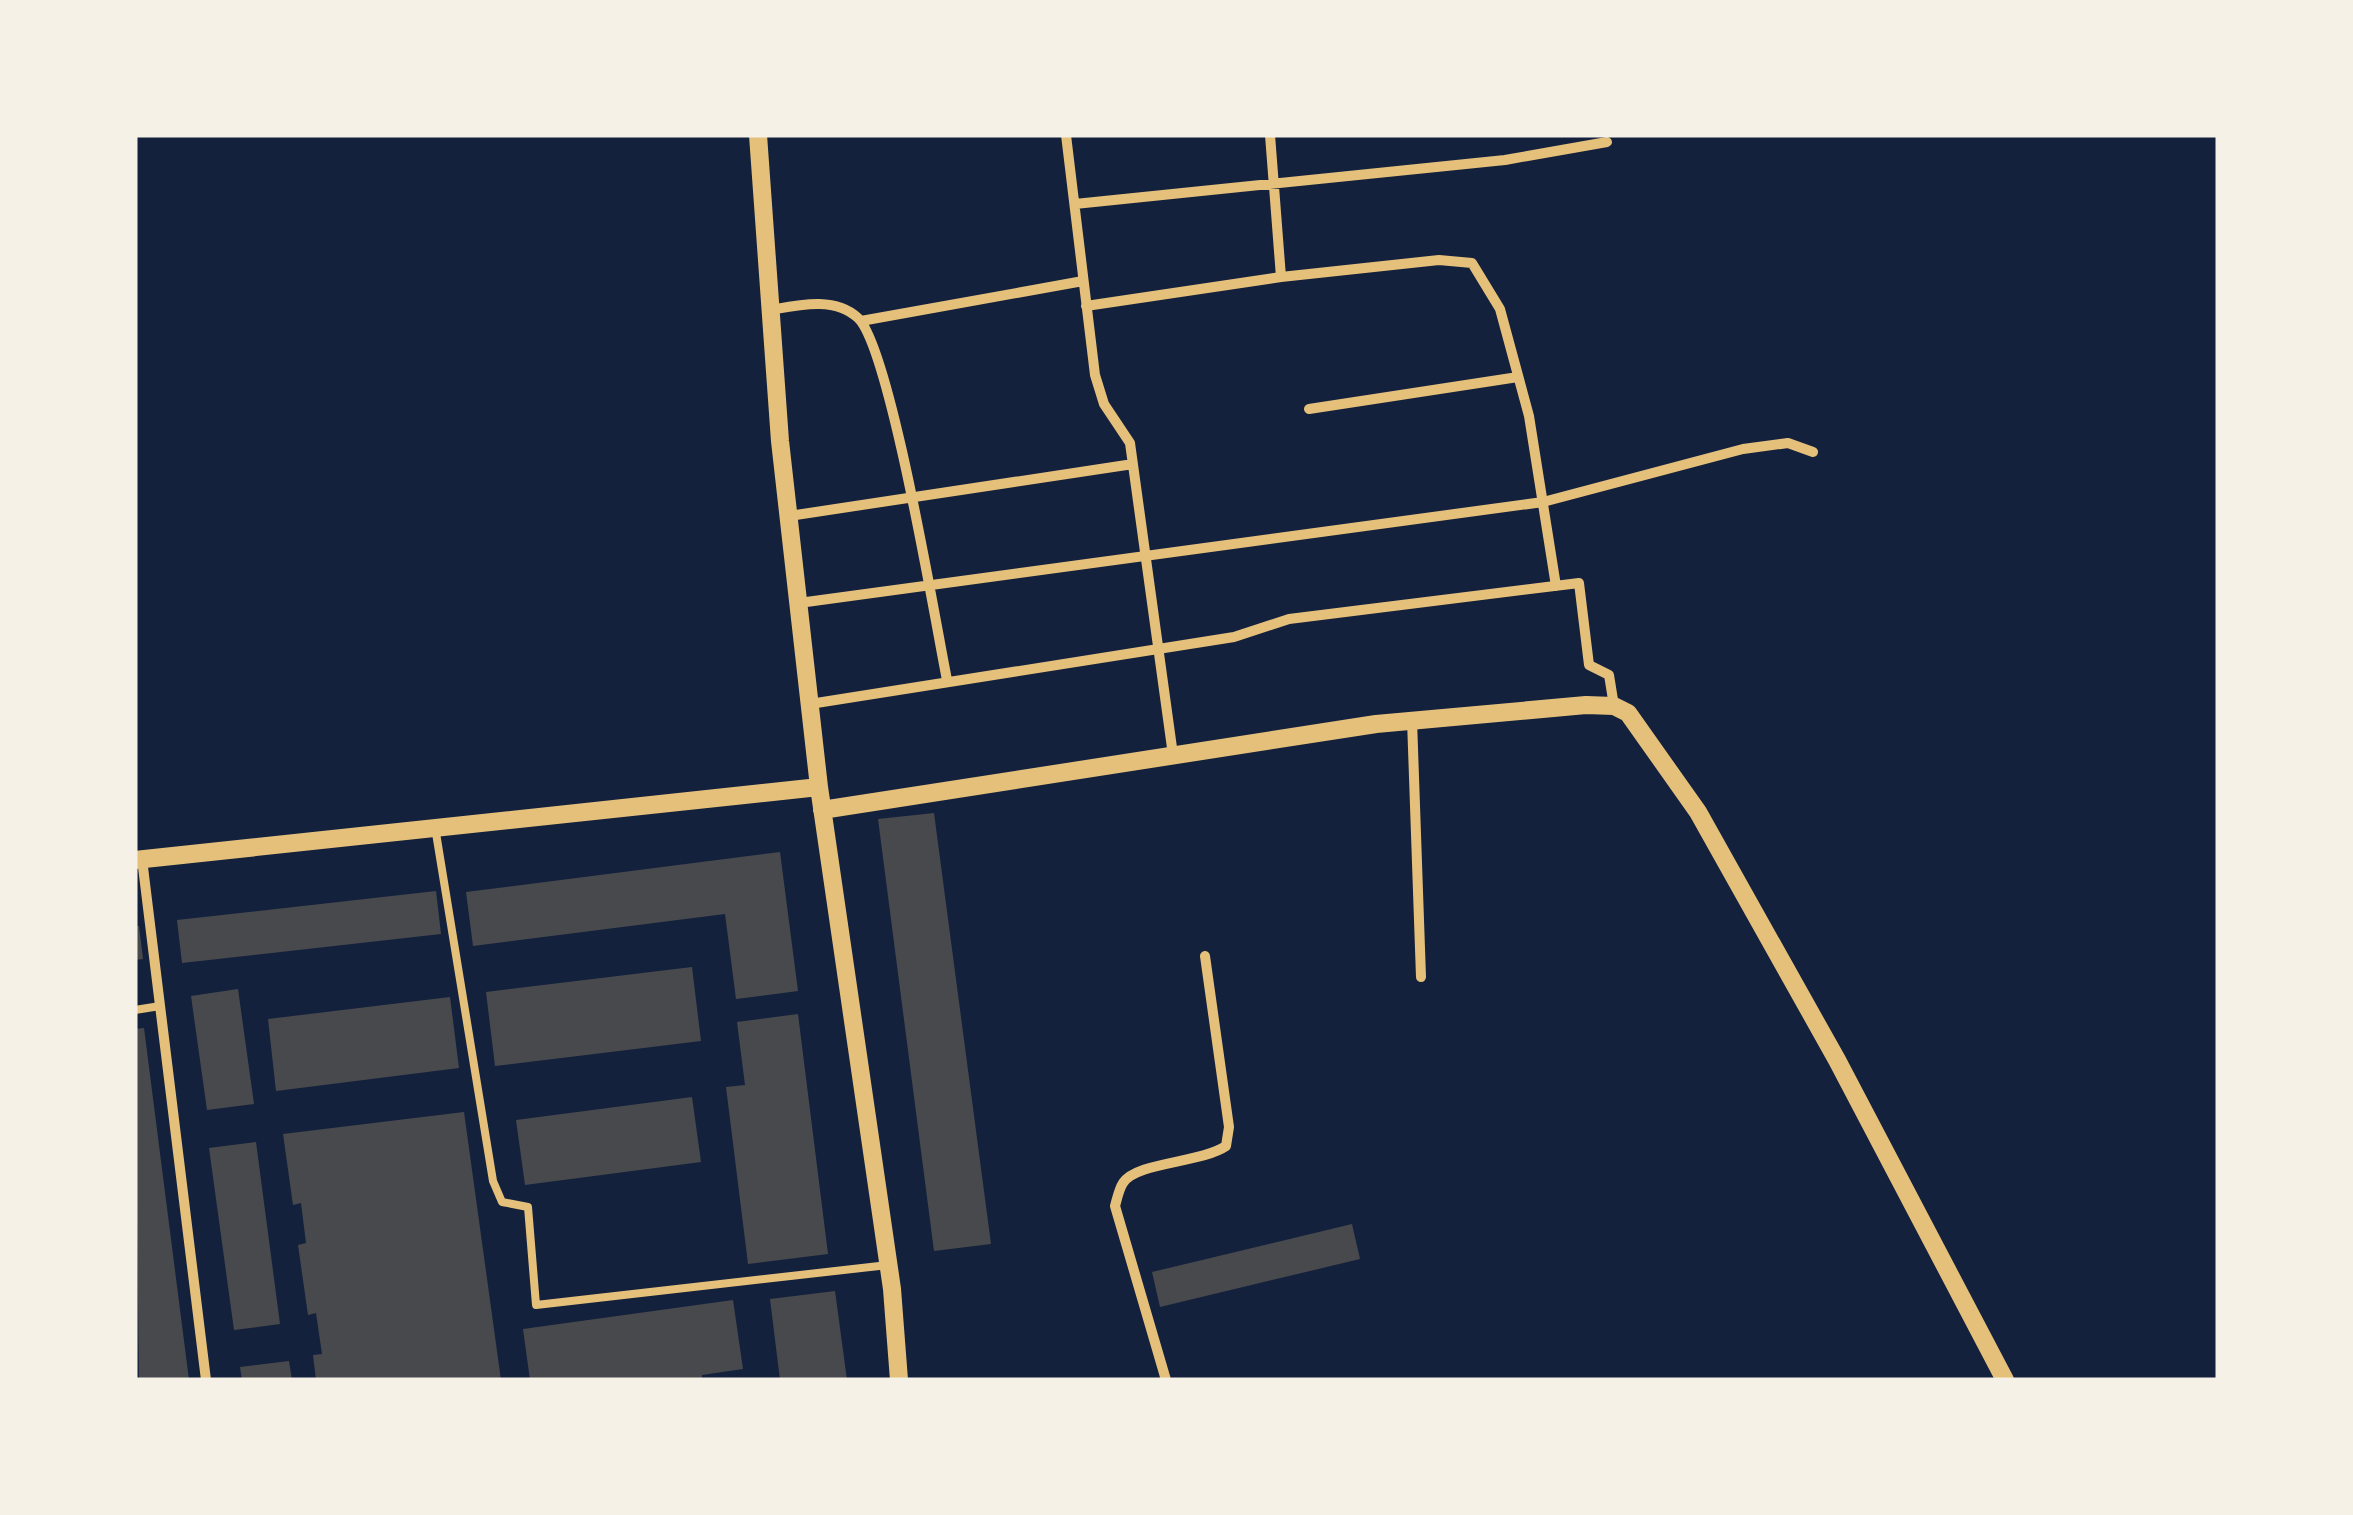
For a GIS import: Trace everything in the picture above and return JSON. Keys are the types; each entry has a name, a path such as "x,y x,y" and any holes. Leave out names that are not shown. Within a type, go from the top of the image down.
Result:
{"street":[{"path":"758,135 789,516 819,787 888,1265 900,1380"},
{"path":"1066,135 1095,376 1104,404 1130,443 1173,755"},
{"path":"1270,135 1281,277"},
{"path":"1074,204 1506,160 1607,142"},
{"path":"1086,306 1281,277 1438,260 1472,262 1500,309 1518,377 1556,586"},
{"path":"861,322 1084,281"},
{"path":"770,310 814,303 834,306 861,322 872,335 947,680"},
{"path":"1309,408 1518,377"},
{"path":"799,603 1542,502 1743,448 1788,443 1813,452"},
{"path":"789,516 1133,464"},
{"path":"810,704 1234,637 1289,619 1579,583 1589,665 1609,676 1614,706"},
{"path":"822,810 1412,720 1614,706 1628,712 1698,812 1838,1060 2006,1380"},
{"path":"1412,720 1421,977"},
{"path":"206,1380 138,860 819,787"},
{"path":"1166,1380 1115,1206 1123,1183 1135,1172 1209,1158 1226,1146 1229,1126 1205,956"}],"lane":[{"path":"435,827 494,1181 502,1202 528,1207 536,1305 888,1265"},
{"path":"135,1010 160,1006"}],"building":[{"path":"934,813 991,1244 934,1251 878,819"},
{"path":"780,852 798,991 736,999 725,914 473,946 466,892"},
{"path":"436,891 441,934 182,963 177,920"},
{"path":"135,926 139,926 143,959 135,960"},
{"path":"692,967 701,1041 495,1066 486,992"},
{"path":"238,989 254,1104 207,1110 191,996"},
{"path":"450,997 459,1068 276,1091 268,1019"},
{"path":"798,1014 828,1254 748,1264 726,1087 745,1085 737,1022"},
{"path":"144,1028 189,1380 139,1380 135,1029"},
{"path":"692,1097 701,1162 525,1185 516,1120"},
{"path":"464,1112 501,1380 316,1380 313,1355 322,1354 316,1313 308,1315 298,1245 306,1243 301,1203 293,1205 283,1134"},
{"path":"256,1142 280,1324 234,1330 209,1148"},
{"path":"1352,1224 1360,1259 1160,1307 1152,1272"},
{"path":"835,1291 847,1380 780,1380 770,1299"},
{"path":"733,1300 743,1369 702,1375 702,1380 530,1380 523,1329"},
{"path":"289,1361 292,1380 242,1380 240,1367"}]}
